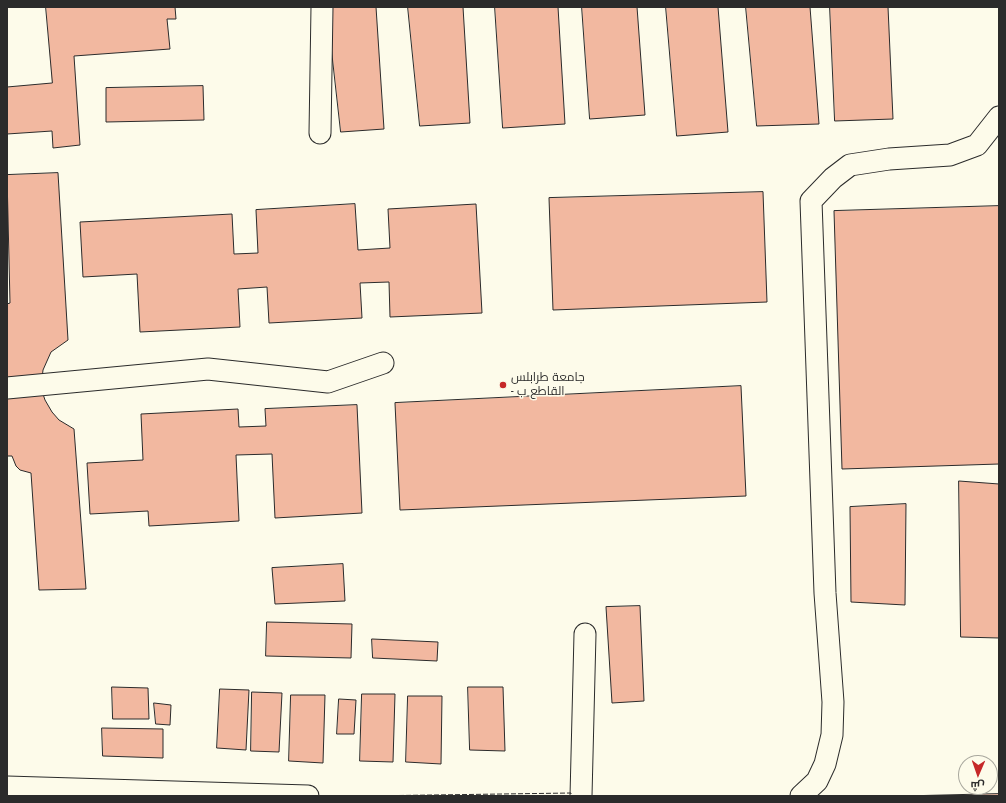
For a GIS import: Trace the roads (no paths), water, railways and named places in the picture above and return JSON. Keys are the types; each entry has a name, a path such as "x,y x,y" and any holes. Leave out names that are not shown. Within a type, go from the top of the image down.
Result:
{"lane":[{"path":"320,133 322,7"},
{"path":"801,796 817,781 825,764 832,734 833,702 825,593 811,201 833,178 850,165 889,159 950,155 977,145 999,117"},
{"path":"7,388 208,369 328,382 383,363"},
{"path":"581,796 585,634"},
{"path":"7,787 308,796"}],"place":[{"name":"جامعة طرابلس - القاطع ب","path":"503,385"}]}
